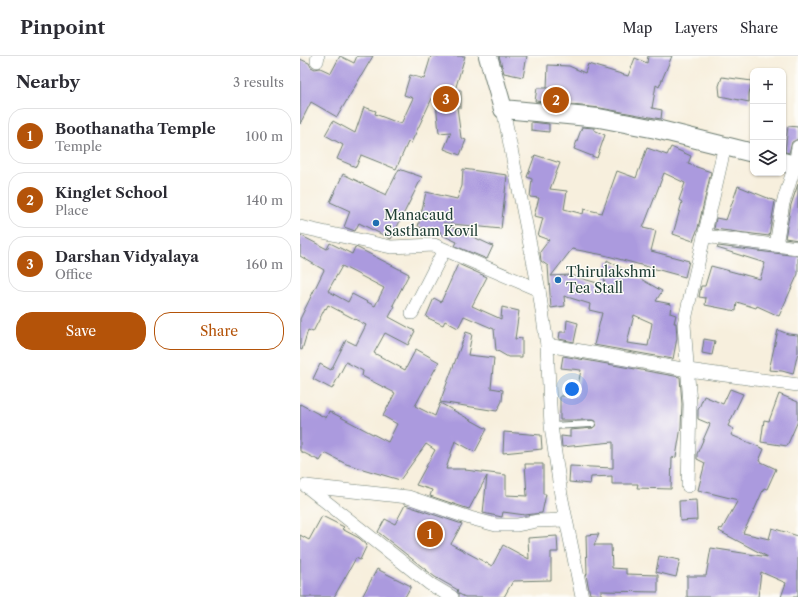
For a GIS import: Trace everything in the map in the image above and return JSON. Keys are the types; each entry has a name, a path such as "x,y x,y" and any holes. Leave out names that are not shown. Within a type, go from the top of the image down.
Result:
{"main road":[{"path":"488,56 502,109 599,118 656,129 750,152"}],"street":[{"path":"502,109 539,290 546,345 551,426 566,520 582,597"},
{"path":"688,486 690,404 684,324 725,145"},
{"path":"776,244 792,164 798,147"},
{"path":"300,227 391,247 434,245 539,290"},
{"path":"704,236 798,248"},
{"path":"412,314 444,250"},
{"path":"546,345 688,370 798,385"},
{"path":"303,484 408,497 496,526 517,525 537,521 566,520"},
{"path":"303,484 430,584 452,597"}],"lane":[{"path":"551,426 592,424"}],"building":[{"path":"340,56 354,63 357,56 373,56 337,117 311,102 300,124 300,59 309,63 311,67 315,69 320,68 331,73"},
{"path":"431,56 465,56 455,90 461,90 461,107 457,107 461,138 466,140 460,155 444,149 451,132 439,133 435,92 411,143 408,142 396,169 361,155 356,167 337,159 343,145 325,135 333,121 355,133 364,107 376,111 375,114 401,124 413,98 404,95 410,75 424,79"},
{"path":"499,56 527,56 523,77 504,73"},
{"path":"648,56 672,56 659,87 656,85 652,108 662,110 661,119 600,108 535,101 537,88 547,88 548,65 569,66 585,73 588,64 628,76 635,58 647,63"},
{"path":"722,77 750,81 749,102 720,96 719,86"},
{"path":"531,122 549,124 549,132 531,130"},
{"path":"788,126 798,127 798,139 792,142 789,153 786,152"},
{"path":"582,127 594,128 594,130 605,135 597,158 574,149"},
{"path":"671,147 691,156 688,164 711,172 698,228 693,241 673,234 682,202 679,200 685,183 664,173 643,228 656,231 651,251 689,261 685,277 604,255 572,249 551,276 570,275 604,285 607,260 662,291 656,301 671,304 670,313 676,315 674,323 676,323 677,338 673,359 594,345 602,313 589,310 590,304 564,296 565,306 551,308 548,266 541,261 540,252 549,240 538,236 543,218 534,216 539,198 530,197 532,179 527,177 535,155 560,163 550,189 567,191 564,209 583,214 584,209 602,213 617,171 636,178 647,148 667,155","holes":["634,315 652,323 648,346 627,343"]},
{"path":"399,169 422,177 391,239 359,223 355,231 344,227 350,211 330,202 343,174 386,195"},
{"path":"463,169 507,175 501,229 443,223 493,246 487,259 455,246 457,242 440,234 441,232 418,227 426,192 457,199 462,186"},
{"path":"798,184 798,240 785,238 791,205"},
{"path":"738,186 775,201 769,236 714,229 716,218 726,220"},
{"path":"300,235 327,249 330,243 352,254 355,247 358,248 409,274 393,305 395,306 389,317 415,331 408,345 385,333 374,353 405,370 416,349 439,362 415,406 435,416 440,403 487,429 475,452 455,441 446,469 466,469 465,470 506,475 506,495 527,496 525,464 543,464 543,494 546,494 542,513 525,515 503,512 502,517 483,513 487,476 469,509 430,496 432,490 416,485 435,450 426,444 400,480 346,464 325,453 320,461 300,451 300,404 326,418 329,411 388,442 397,424 383,416 395,393 362,376 363,371 346,362 332,389 313,379 320,364 331,370 346,340 356,345 366,325 328,305 313,332 308,330 302,350 300,349 300,319 324,270 300,256","holes":["342,266 384,288 375,306 352,294 348,302 328,291"]},
{"path":"718,246 798,256 798,274 779,316 757,306 756,308 737,302 736,311 705,305 706,298 699,297 701,286 705,286 711,266 760,279 765,263 717,248"},
{"path":"458,264 487,277 472,306 501,319 502,307 519,311 515,339 522,338 522,357 508,357 496,350 494,329 464,316 458,328 445,321 443,325 426,317 434,298 441,302"},
{"path":"567,320 578,323 574,342 559,339 560,332 566,332"},
{"path":"778,330 788,334 798,335 798,352 793,374 769,370"},
{"path":"466,332 472,334 468,355 494,358 491,388 503,390 502,401 497,411 440,402"},
{"path":"704,339 715,341 712,355 702,353"},
{"path":"563,356 680,377 682,404 681,427 676,457 672,458 671,489 637,488 638,484 612,484 612,476 591,477 590,484 569,482 570,466 613,468 613,442 562,447 561,436 570,437 570,430 593,428 596,424 596,421 592,420 560,420 560,396 576,396 581,370 561,368"},
{"path":"730,389 743,394 728,426 734,429 731,435 764,449 759,461 776,469 767,489 764,488 743,533 769,539 772,528 798,536 798,597 781,597 786,583 761,572 758,597 687,597 687,576 706,576 711,548 768,557 719,531 720,528 722,529 738,500 698,490 705,463 697,459 697,454 710,424 698,419 698,410 704,396 723,404"},
{"path":"779,394 798,402 798,421 787,446 761,442 764,420 769,421"},
{"path":"504,432 541,435 542,449 503,453"},
{"path":"696,500 697,520 680,521 679,501"},
{"path":"405,505 462,524 451,544 492,566 503,545 529,559 528,538 557,536 558,552 551,552 551,580 513,581 504,597 465,597 459,594 457,591 458,590 435,577 378,532 385,519 395,524"},
{"path":"322,516 344,527 342,529 359,538 367,545 360,560 356,558 334,597 300,597 300,535 309,540"},
{"path":"599,534 594,545 611,545 612,568 626,569 626,574 658,575 658,592 601,591 601,595 590,594 586,575 586,535"},
{"path":"659,556 680,560 676,577 656,572"},
{"path":"377,569 411,586 405,597 362,597"}],"place":[{"name":"Darshan Vidyalaya","path":"446,99"},
{"name":"Kinglet School","path":"556,100"},
{"name":"Manacaud Sastham Kovil","path":"376,223"},
{"name":"Thirulakshmi Tea Stall","path":"558,280"},
{"name":"Boothanatha Temple","path":"430,534"}]}
